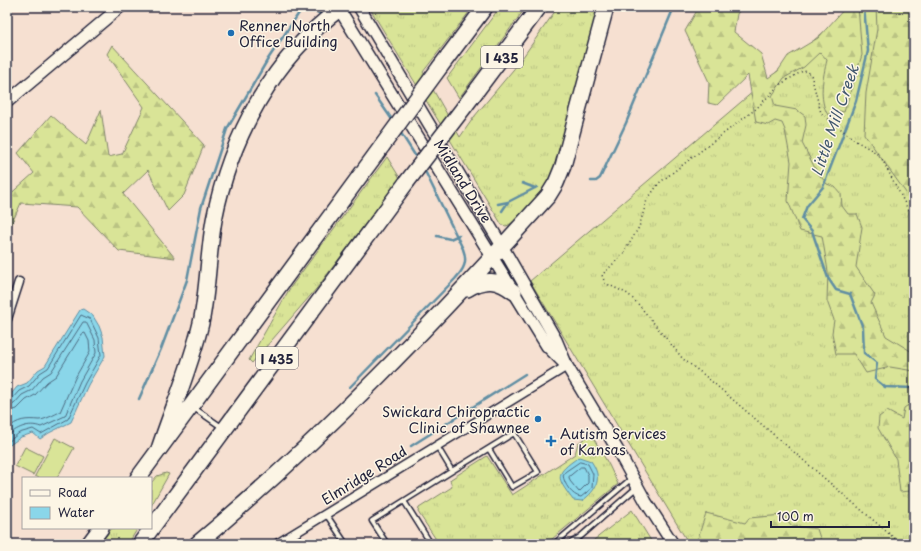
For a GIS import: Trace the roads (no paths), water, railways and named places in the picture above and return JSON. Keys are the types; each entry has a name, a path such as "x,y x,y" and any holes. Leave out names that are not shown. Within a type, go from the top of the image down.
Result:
{"highway":[{"name":"I 435","path":"139,477 485,7"},
{"name":"I 435","path":"152,528 406,182 539,7"},
{"path":"197,544 306,448 376,380 459,294 548,196 556,183 563,166 606,7"},
{"path":"159,449 196,340 205,301 214,222 224,181 236,145 254,108 277,73 305,39 340,8"},
{"path":"459,294 476,283 486,280 499,282 514,292"},
{"path":"89,544 99,529"},
{"name":"I 435","path":"140,544 151,529"}],"main road":[{"path":"7,102 120,7"},
{"name":"Midland Drive","path":"359,7 497,251 514,292 547,346 567,366"},
{"name":"Midland Drive","path":"340,8 556,340 567,366 673,544"}],"street":[{"path":"7,319 19,282"},
{"name":"Elmridge Road","path":"277,544 567,366"}],"lane":[{"path":"191,406 225,429"},
{"path":"387,544 372,521 514,432 538,472 512,487 489,448"},
{"path":"437,445 452,471"},
{"path":"554,544 635,482"},
{"path":"569,544 580,537 635,482"},
{"path":"404,501 431,544"},
{"path":"326,514 346,544"}],"water":[{"path":"83,309 93,316 99,326 103,337 105,356 88,385 71,422 40,439 33,433 21,437 7,447 7,399 17,387 27,383 38,370 45,366 80,310"},
{"path":"579,457 591,461 597,473 597,483 595,488 582,501 573,500 563,486 560,476 565,468"}],"waterway":[{"path":"139,399 161,349 187,280 201,208 227,129 268,59 303,7"},
{"path":"306,7 324,15"},
{"path":"591,181 596,181 600,178 626,123 674,7"},
{"name":"Little Mill Creek","path":"864,7 868,51 856,101 823,187 807,206 802,219 812,231 828,278 836,290 850,294 863,328 864,353 877,363 875,379 885,387 914,388"},
{"path":"375,95 393,121"},
{"path":"399,130 418,160"},
{"path":"350,387 455,279 461,272 464,265 465,258 463,249 424,169"},
{"path":"522,183 535,188"},
{"path":"502,211 508,202 537,187"},
{"path":"498,204 508,202"},
{"path":"437,236 450,239 459,235"},
{"path":"411,446 525,374"},
{"name":"Little Mill Creek","path":"914,474 914,480"}],"place":[{"name":"Renner North Office Building","path":"231,33"},
{"name":"Swickard Chiropractic Clinic of Shawnee","path":"538,419"},
{"name":"Autism Services of Kansas","path":"551,441"}]}
